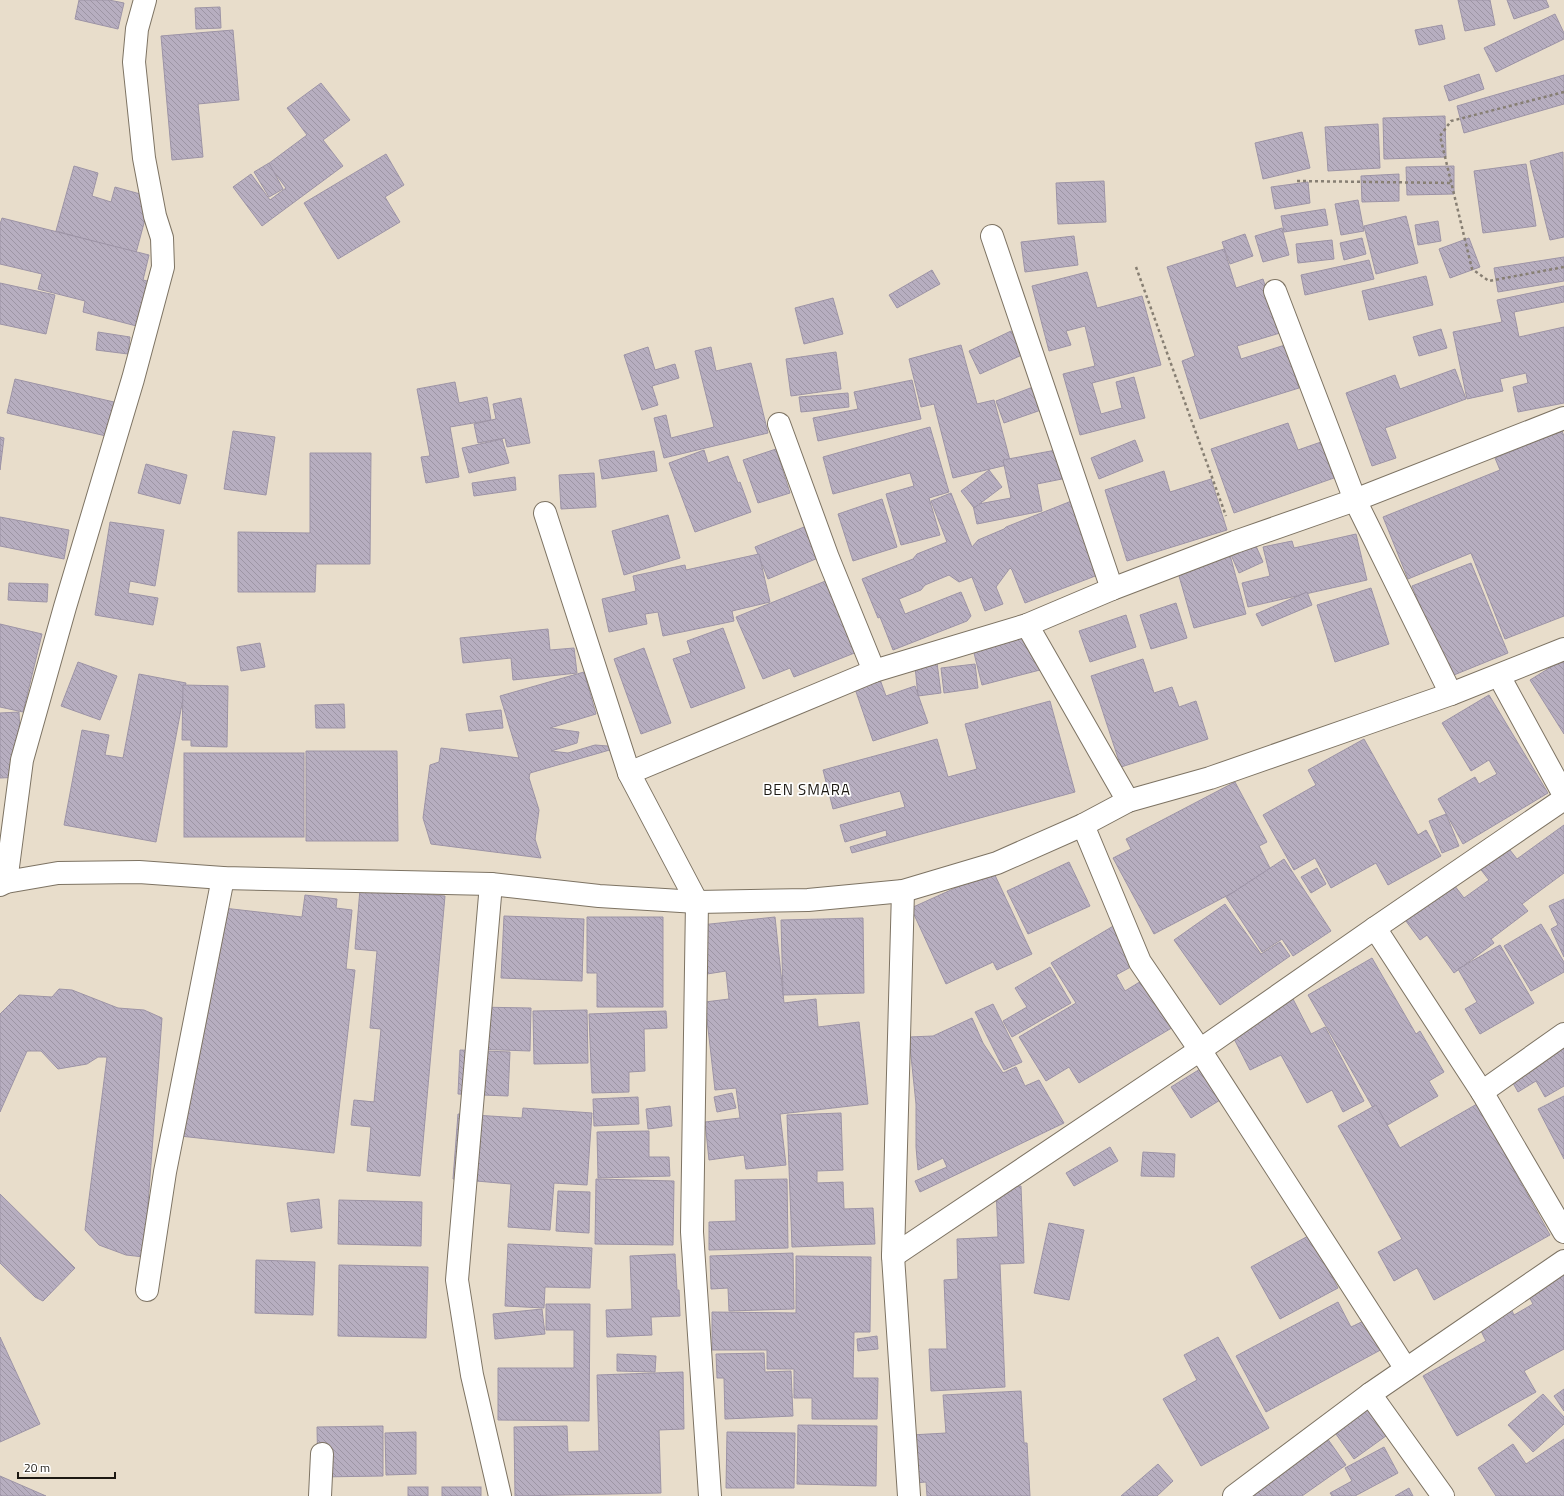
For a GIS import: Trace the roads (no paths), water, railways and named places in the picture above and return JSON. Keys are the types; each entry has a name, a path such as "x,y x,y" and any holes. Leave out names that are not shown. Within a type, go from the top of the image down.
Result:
{"street":[{"path":"145,0 138,29 134,62 144,158 155,216 162,238 163,267 133,379 22,760 3,884 58,873 139,872 223,878 491,884 599,896 697,902 808,900 903,891 997,863 1083,825 1128,801 1210,778 1451,694 1564,649"},
{"path":"992,236 1112,589"},
{"path":"1274,291 1355,500 1451,694"},
{"path":"629,773 874,671 1027,625 1112,589 1235,542 1355,500 1564,418"},
{"path":"779,424 828,558 874,671"},
{"path":"544,513 629,773 697,902 692,1232 710,1496"},
{"path":"1027,625 1128,801"},
{"path":"1498,676 1564,795"},
{"path":"893,1256 1200,1050 1375,928 1564,800"},
{"path":"1083,825 1140,962 1200,1050 1406,1369"},
{"path":"147,1290 165,1172 223,878"},
{"path":"491,884 457,1280 472,1375 500,1496"},
{"path":"903,891 893,1256 909,1496"},
{"path":"1375,928 1482,1092 1564,1232"},
{"path":"1482,1092 1564,1034"},
{"path":"1234,1496 1370,1394 1564,1261"},
{"path":"1370,1394 1443,1496"},
{"path":"320,1496 322,1454"}],"district":[{"name":"BEN SMARA","path":"807,789"}]}
